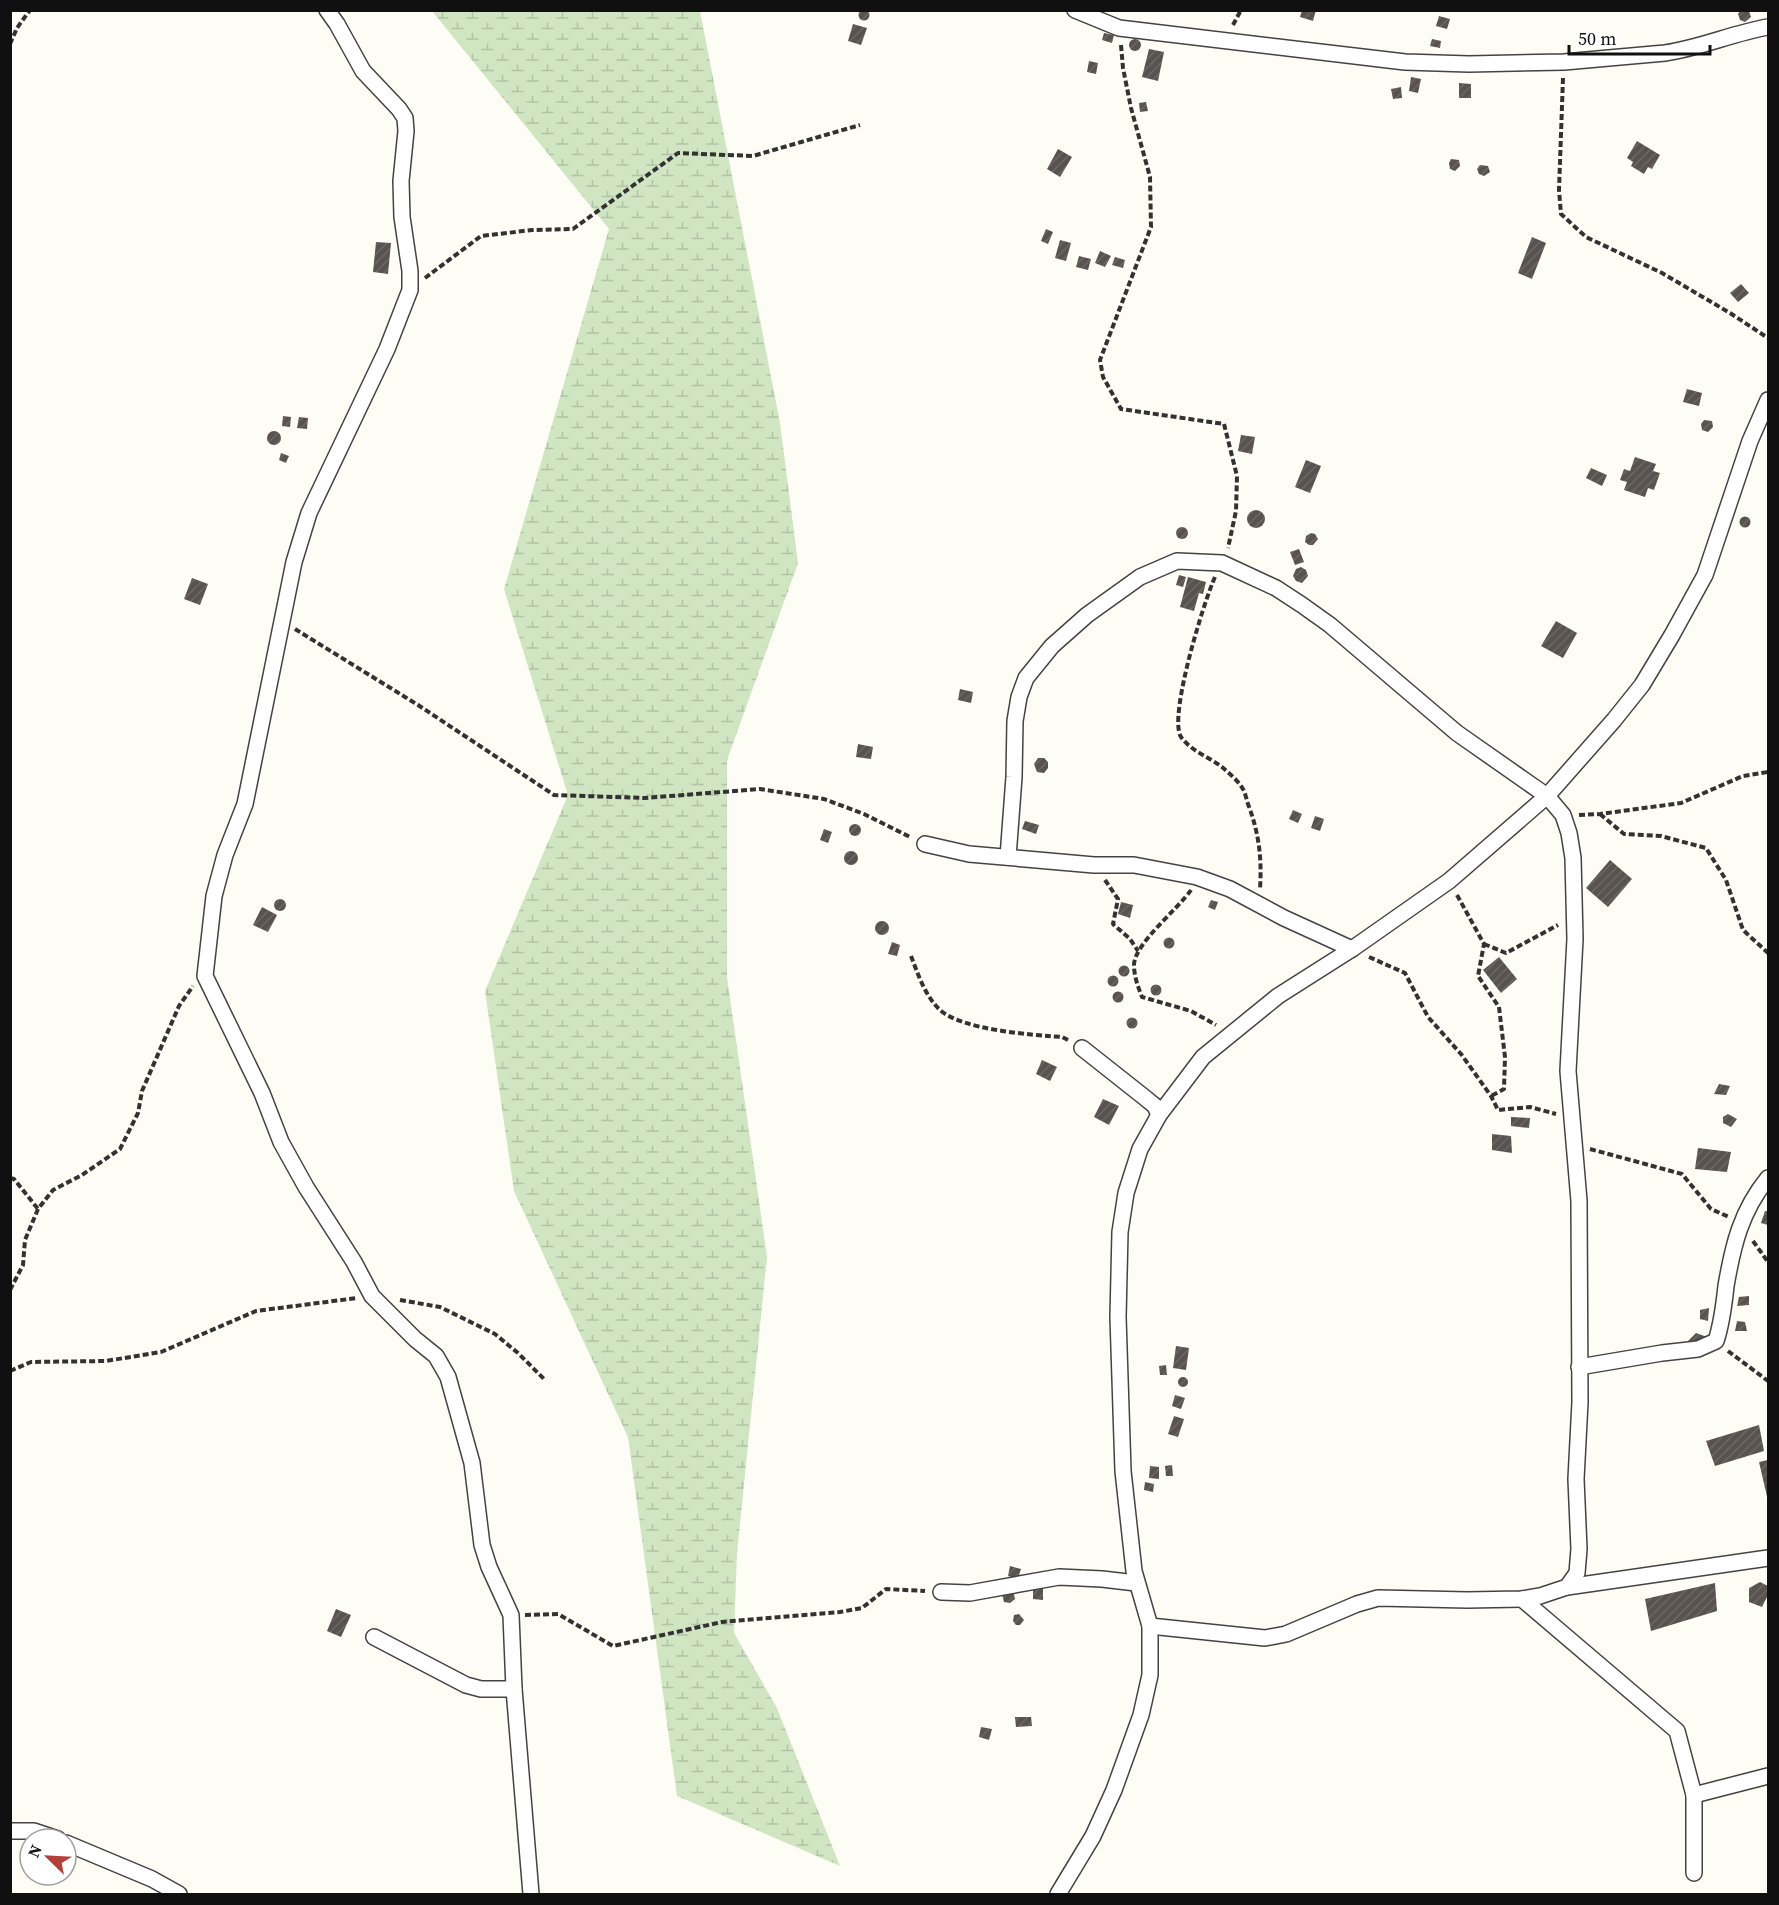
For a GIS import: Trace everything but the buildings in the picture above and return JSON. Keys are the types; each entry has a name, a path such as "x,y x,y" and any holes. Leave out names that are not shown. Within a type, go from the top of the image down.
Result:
{"street":[{"path":"327,10 363,71 405,118 402,216 410,271 410,290 387,349 309,513 294,562 245,804 225,855 214,896 205,976 262,1093 281,1142 306,1187 354,1262 372,1296 415,1339 436,1356 448,1377 472,1463 482,1545 489,1567 511,1615 514,1689 531,1894"},
{"path":"1075,10 1119,28 1405,62 1469,64 1564,62 1681,50 1768,27"},
{"path":"1058,1894 1093,1836 1114,1790 1140,1715 1150,1675 1150,1626 1136,1583 1130,1544 1121,1429 1118,1317 1120,1232 1126,1193 1140,1149 1159,1115 1203,1057 1278,996 1352,949 1449,881 1546,796 1614,720 1642,685 1705,575 1750,441 1768,400"},
{"path":"1008,857 1014,777 1015,720 1019,697 1026,678 1052,646 1087,615 1140,577 1178,561 1222,563 1276,588 1321,618 1456,733 1546,796 1563,815 1573,858 1575,915 1569,1071 1579,1201 1580,1402 1576,1479 1579,1549 1577,1573 1567,1587"},
{"path":"924,844 969,854 1094,865 1134,865 1197,877 1230,889 1352,949"},
{"path":"1082,1048 1155,1106 1159,1115"},
{"path":"1579,1367 1698,1349 1716,1341 1732,1253 1740,1223 1768,1178"},
{"path":"1150,1626 1265,1638 1286,1634 1357,1604 1378,1598 1522,1599 1567,1587 1768,1558"},
{"path":"941,1592 970,1593 1059,1577 1136,1583"},
{"path":"1522,1599 1677,1731 1694,1795 1694,1872"},
{"path":"374,1636 466,1685 481,1689 514,1689"},
{"path":"1694,1795 1768,1776"},
{"path":"78,1848 179,1894"}],"path":[{"path":"10,44 17,28 30,10"},
{"path":"1119,28 1123,68 1150,177 1151,227 1100,360 1103,377 1121,409 1224,424 1237,476 1236,511 1222,563 1211,586 1198,624 1180,697 1180,736 1195,750 1221,766 1242,787 1253,817 1262,862 1259,905"},
{"path":"1564,62 1559,190 1562,214 1586,237 1662,273 1768,338"},
{"path":"410,290 481,236 532,230 573,229 678,153 753,156 860,125"},
{"path":"281,620 418,705 554,795 645,798 760,789 824,799 864,814 924,844"},
{"path":"1563,815 1600,814 1681,803 1743,776 1768,772"},
{"path":"1600,814 1624,834 1661,836 1706,848 1726,880 1743,930 1768,953"},
{"path":"1094,865 1118,899 1113,924 1130,939 1138,951"},
{"path":"1197,877 1191,892 1138,951 1134,963 1137,986 1142,997 1191,1011 1228,1035"},
{"path":"1449,881 1484,944 1506,953 1575,915"},
{"path":"1484,944 1478,976 1499,1007 1505,1057 1504,1089 1491,1096"},
{"path":"1352,949 1405,972 1428,1017 1461,1054 1491,1096 1498,1110 1530,1107 1572,1119"},
{"path":"911,956 928,996 938,1009 949,1017 1013,1032 1062,1037 1082,1048"},
{"path":"10,1290 23,1265 25,1240 38,1209 53,1190 82,1175 120,1149 138,1113 142,1091 179,1006 195,984 205,976"},
{"path":"1575,1145 1682,1174 1711,1209 1740,1223 1768,1262"},
{"path":"10,1178 14,1179 38,1209"},
{"path":"10,1371 31,1362 106,1360 161,1352 256,1311 372,1296 440,1306 495,1334 545,1380"},
{"path":"1716,1341 1768,1381"},
{"path":"511,1615 558,1614 613,1646 722,1622 840,1612 861,1608 886,1589 941,1592"}],"green space":[{"path":"432,11 700,11 780,423 798,563 727,760 727,977 767,1257 737,1553 734,1633 777,1708 840,1866 677,1796 628,1437 514,1191 485,991 568,795 504,589 609,229"}]}
